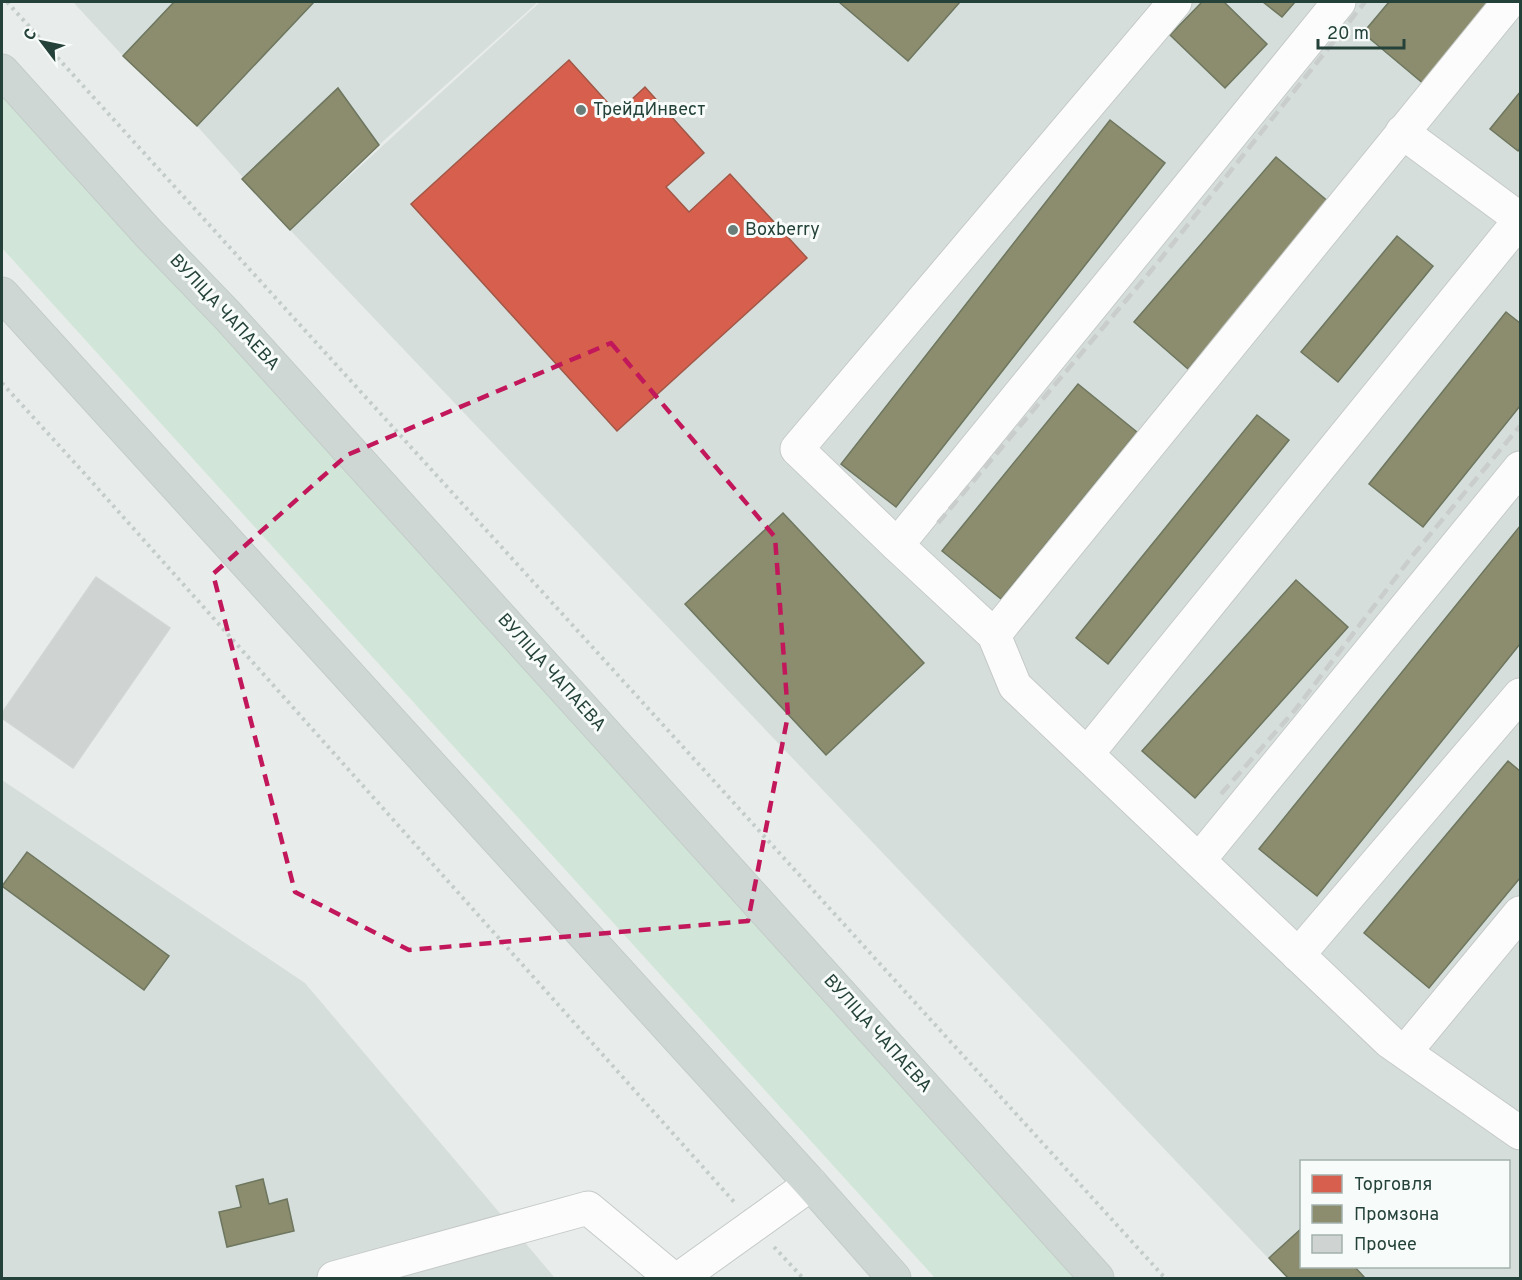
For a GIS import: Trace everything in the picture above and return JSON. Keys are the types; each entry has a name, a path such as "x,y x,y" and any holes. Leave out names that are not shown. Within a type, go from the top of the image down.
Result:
{"main road":[{"name":"ВУЛІЦА ЧАПАЕВА","path":"2,71 149,234 251,341 1097,1278"},
{"path":"2,294 894,1278"}],"lane":[{"path":"1175,2 797,449 994,635 1015,686 1390,1042 1521,1133"},
{"path":"897,545 1339,2"},
{"path":"994,635 1509,2"},
{"path":"1087,754 1521,220 1402,132"},
{"path":"1199,860 1521,468"},
{"path":"1298,955 1521,695"},
{"path":"1404,1052 1521,913"},
{"path":"680,1278 811,1184"},
{"path":"334,1278 588,1208 672,1278"}],"path":[{"path":"7,2 1165,1278"},
{"path":"2,383 803,1278"}],"highlighted area":[{"path":"611,343 775,537 788,715 748,921 409,950 295,892 213,574 347,455"}],"shaded area":[{"path":"73,2 538,2 379,145 321,202 540,2 1520,2 1520,1278 1287,1278 290,230 197,126 123,56"},
{"path":"2,780 305,983 555,1278 2,1278"}],"green space":[{"path":"2,91 1074,1278 935,1278 2,248"}],"building: Торговля":[{"path":"569,60 617,113 645,87 704,153 666,187 689,212 730,174 807,258 617,431 411,204"}],"building: Промзона":[{"path":"174,2 314,2 197,126 123,56"},
{"path":"839,2 960,2 908,61"},
{"path":"1202,2 1224,2 1267,44 1225,88 1170,35"},
{"path":"1263,2 1295,2 1282,17"},
{"path":"1389,2 1495,2 1425,85 1363,33"},
{"path":"338,88 379,145 290,230 242,179"},
{"path":"1520,92 1520,148 1518,151 1490,129"},
{"path":"1110,120 1165,163 896,507 841,464"},
{"path":"1276,157 1330,203 1188,369 1134,322"},
{"path":"1397,236 1433,266 1338,382 1301,352"},
{"path":"1506,312 1520,323 1520,406 1423,527 1369,484"},
{"path":"1078,384 1137,432 1001,599 942,551"},
{"path":"1257,415 1289,440 1108,664 1076,638"},
{"path":"783,513 924,663 826,755 685,604"},
{"path":"1520,526 1520,644 1317,896 1259,849"},
{"path":"1296,580 1348,627 1195,798 1142,751"},
{"path":"1508,761 1520,771 1520,878 1429,988 1364,933"},
{"path":"27,852 169,956 144,990 2,886"},
{"path":"263,1179 269,1204 287,1199 294,1231 227,1247 219,1212 241,1207 236,1186"},
{"path":"1300,1230 1300,1268 1356,1268 1365,1278 1288,1278 1269,1258"}],"building: Прочее":[{"path":"96,577 170,628 73,768 2,718 2,713"}],"railway":[{"path":"938,523 1155,266 1365,2"},
{"path":"1221,794 1295,710 1413,555 1520,426"}],"place":[{"name":"ТрейдИнвест","path":"581,110"},
{"name":"Boxberry","path":"733,230"}]}
